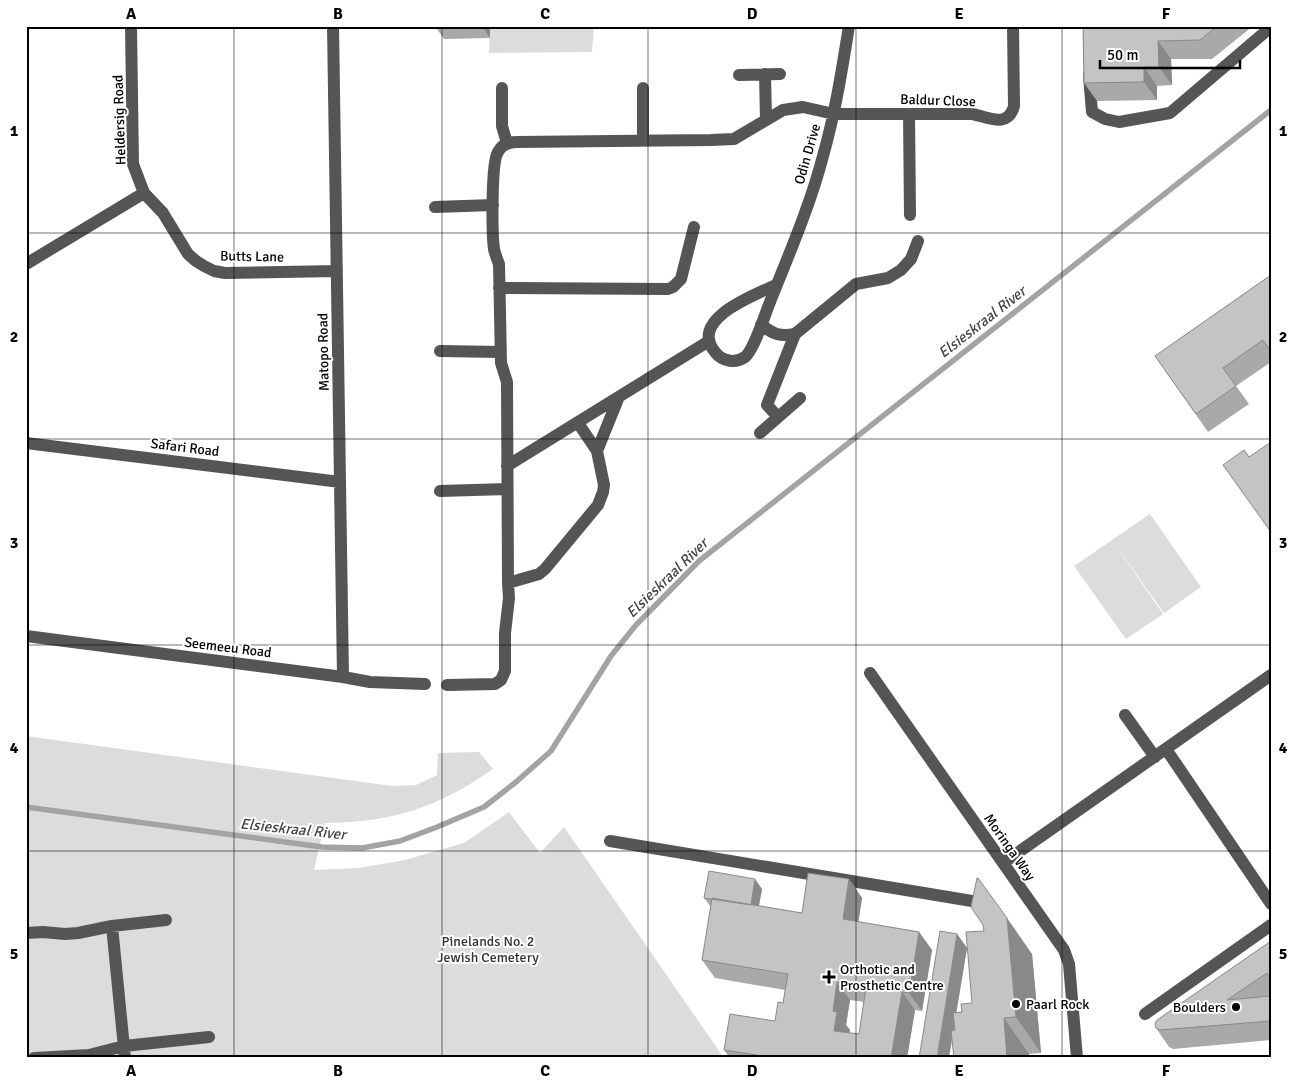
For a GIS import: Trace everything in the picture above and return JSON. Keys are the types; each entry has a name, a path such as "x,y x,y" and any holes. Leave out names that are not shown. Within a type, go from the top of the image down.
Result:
{"street":[{"name":"Heldersig Road","path":"131,26 133,164 144,193"},
{"name":"Matopo Road","path":"334,26 343,677"},
{"name":"Odin Drive","path":"709,341 712,349 722,359 727,361 738,360 750,352 810,199 823,158 834,114 850,26"},
{"name":"Baldur Close","path":"507,143 734,139 783,110 803,107 834,114 972,114 993,120 1001,120 1008,118 1014,106 1014,26"},
{"path":"1088,61 1092,112 1105,119 1119,122 1170,113 1271,27"},
{"path":"739,74 780,74"},
{"path":"766,74 766,120"},
{"path":"447,685 491,685 502,680 505,671 505,632 509,598 507,382 501,363 500,352 499,264 494,249 493,205 495,157 507,143 502,126 502,88"},
{"path":"643,88 643,141"},
{"path":"909,114 910,215"},
{"path":"26,264 144,193"},
{"name":"Butts Lane","path":"144,193 163,213 188,254 204,266 225,273 337,271"},
{"path":"435,207 493,205"},
{"path":"499,288 668,289 681,279 694,227"},
{"path":"761,325 774,334 784,336 795,334 856,284 888,278 901,270 911,259 918,241"},
{"path":"507,466 709,341 709,330 712,323 720,315 776,285"},
{"path":"778,417 767,405 795,334"},
{"path":"440,351 500,352"},
{"path":"760,432 800,398"},
{"path":"597,451 618,399"},
{"path":"508,583 540,574 598,505 604,492 597,451 578,423"},
{"name":"Safari Road","path":"26,442 340,482"},
{"path":"440,491 507,489"},
{"name":"Seemeeu Road","path":"26,636 370,682 425,684"},
{"name":"Moringa Way","path":"870,672 1064,950 1069,964 1077,1058"},
{"path":"1003,863 1271,675"},
{"path":"1125,715 1160,753 1271,904"},
{"path":"610,841 978,902 985,906 987,914"},
{"path":"26,933 78,933 112,926 166,920"},
{"path":"1145,1014 1271,925"},
{"path":"112,926 124,1052"},
{"path":"34,1058 89,1056 124,1052 209,1037"}],"green space":[{"path":"490,26 594,26 592,52 489,53"},
{"path":"1150,514 1201,587 1164,613 1112,540"},
{"path":"1112,540 1163,614 1126,639 1074,566"},
{"name":"Pinelands No. 2 Jewish Cemetery","path":"26,736 392,786 416,785 437,775 438,753 479,752 493,769 453,794 414,810 393,816 372,820 325,823 314,870 358,868 405,860 464,843 509,812 540,853 564,827 724,1058 26,1058"}],"building":[{"path":"1083,26 1217,26 1200,40 1158,41 1159,67 1144,67 1144,82 1084,83"},
{"path":"1271,275 1271,351 1263,340 1223,368 1236,386 1196,414 1155,356"},
{"path":"1271,442 1271,532 1223,465 1244,450 1249,457"},
{"path":"709,871 755,879 751,905 704,898"},
{"path":"808,873 849,879 843,919 919,932 909,993 902,992 891,1058 769,1058 724,1050 730,1014 775,1021 778,1002 783,1003 788,974 702,960 712,898 802,913","holes":["837,982 866,987 859,1034 834,1031 837,1012 833,1011"]},
{"path":"977,878 1007,918 1016,1017 1004,1018 1007,1058 954,1058 951,1031 955,1030 953,1013 962,1012 961,1004 972,1003 966,932 984,931 983,925 971,907"},
{"path":"940,931 957,934 937,1058 919,1058"},
{"path":"1271,941 1271,979 1267,973 1227,1000 1271,996 1271,1021 1160,1030 1156,1028 1157,1020"}],"waterway":[{"name":"Elsieskraal River","path":"26,807 322,847 362,848 400,841 484,807 551,751 611,656 636,625 699,561 1271,110"}],"place":[{"name":"Orthotic and Prosthetic Centre","path":"829,977"},
{"name":"Paarl Rock","path":"1016,1004"},
{"name":"Boulders","path":"1236,1007"}]}
